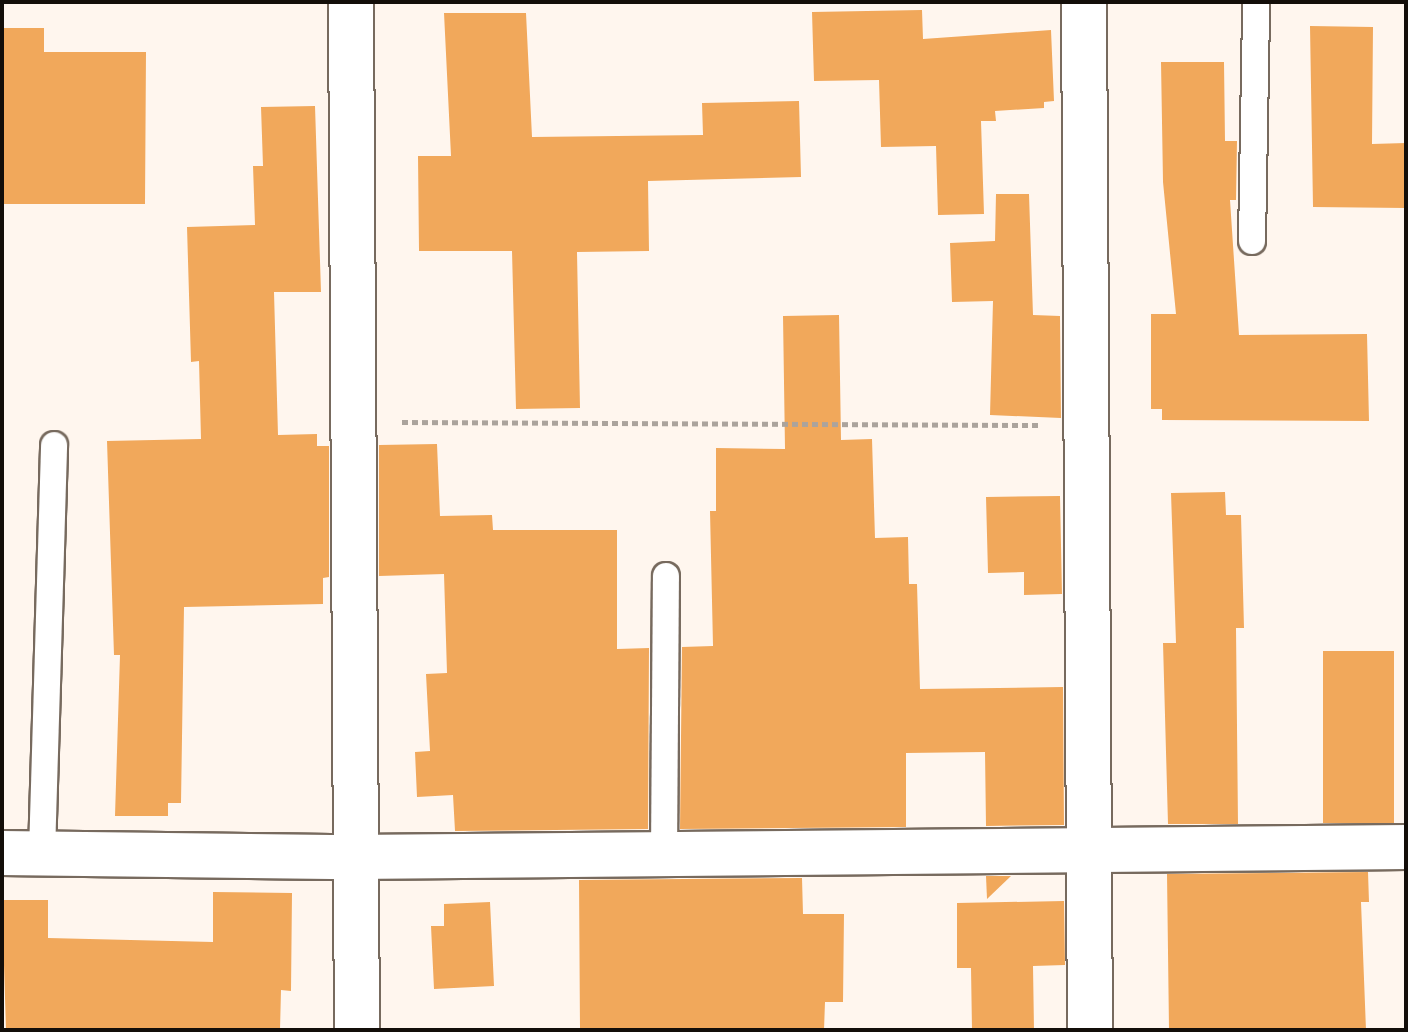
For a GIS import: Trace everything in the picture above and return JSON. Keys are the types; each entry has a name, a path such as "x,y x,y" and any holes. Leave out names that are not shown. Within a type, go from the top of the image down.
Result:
{"street":[{"path":"351,2 355,421 352,857 357,1030"},
{"path":"1084,2 1090,1030"},
{"path":"22,853 352,857 1091,854 1406,847"}],"lane":[{"path":"1252,241 1256,2"},
{"path":"22,853 54,445"},
{"path":"664,855 666,576"}],"path":[{"path":"355,421 1085,425"}],"building":[{"path":"922,10 923,39 1051,30 1054,101 1044,102 1044,108 995,111 996,121 981,121 984,214 938,215 936,146 881,147 879,80 814,81 812,12"},
{"path":"444,13 526,13 532,137 703,135 702,103 799,101 801,177 648,181 649,251 577,252 580,408 516,409 512,251 419,251 418,156 451,156"},
{"path":"1310,26 1373,27 1372,144 1406,143 1406,208 1313,207"},
{"path":"2,28 44,28 44,52 146,52 145,204 2,204"},
{"path":"1161,62 1224,62 1225,141 1237,141 1236,200 1230,200 1239,335 1367,334 1369,421 1162,420 1162,409 1151,409 1151,314 1176,314 1163,182"},
{"path":"315,106 321,292 274,292 278,435 317,434 317,446 329,446 329,577 323,578 323,604 184,607 181,803 168,803 168,816 115,816 120,655 114,655 107,441 201,439 199,361 191,362 187,227 255,225 253,166 263,166 261,107"},
{"path":"996,194 1029,194 1033,315 1060,316 1061,418 990,415 993,301 952,302 950,243 995,241"},
{"path":"839,315 841,440 872,439 875,538 908,537 909,584 917,584 920,689 1063,687 1064,825 986,826 985,752 906,753 906,827 680,829 682,647 713,646 710,511 716,511 716,448 785,449 783,316"},
{"path":"437,444 440,516 492,515 493,530 617,530 617,649 649,648 648,829 455,831 453,795 417,797 415,752 430,751 426,674 447,673 444,574 379,576 379,445"},
{"path":"1225,492 1226,515 1241,515 1244,628 1236,628 1238,824 1168,824 1163,643 1176,643 1171,493"},
{"path":"1060,496 1062,594 1024,595 1024,572 988,573 986,497"},
{"path":"1323,651 1394,651 1394,823 1323,823"},
{"path":"1368,872 1369,902 1361,902 1366,1030 1169,1030 1167,874"},
{"path":"986,876 1011,876 987,899"},
{"path":"802,878 803,914 844,914 843,1002 825,1002 824,1030 580,1030 579,880"},
{"path":"213,892 292,893 291,991 281,990 280,1030 6,1030 2,900 48,900 48,938 213,942"},
{"path":"1064,901 1065,965 1033,966 1034,1030 972,1030 971,968 957,968 957,903"},
{"path":"490,902 494,986 434,989 431,926 444,926 444,904"}]}
